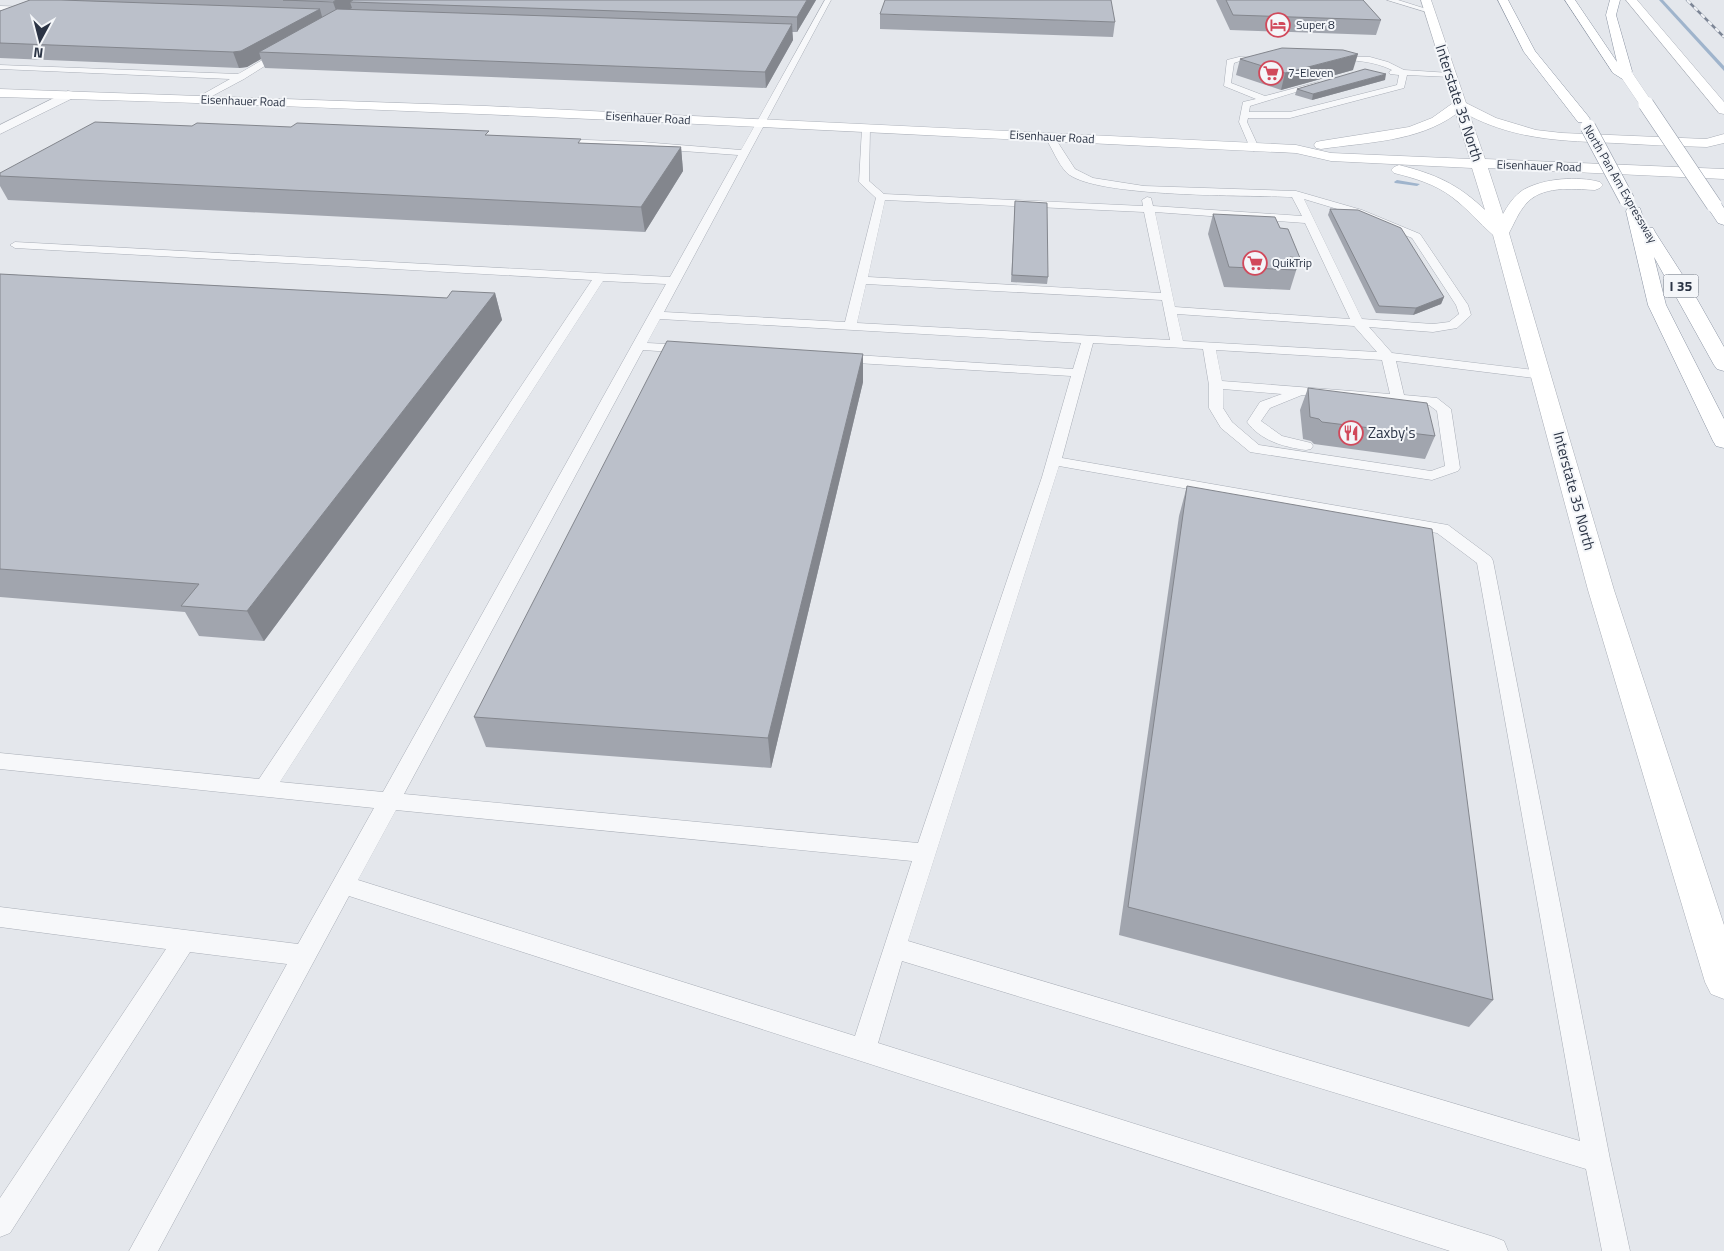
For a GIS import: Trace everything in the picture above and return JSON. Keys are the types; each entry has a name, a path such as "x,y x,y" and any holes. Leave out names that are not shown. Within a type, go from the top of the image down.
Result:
{"main road":[{"path":"1503,0 1530,52 1586,123"},
{"path":"1570,0 1617,70 1628,77 1719,199 1724,220"},
{"path":"1615,0 1611,15 1628,77"},
{"path":"1631,0 1724,110"},
{"name":"Interstate 35 North","path":"1428,6 1501,233 1601,590 1724,982"},
{"name":"North Pan Am Expressway","path":"1552,59 1630,205 1680,284 1724,365"},
{"name":"Eisenhauer Road","path":"0,93 201,99 866,128 1296,150 1331,157 1724,161"},
{"path":"1316,146 1412,131 1437,121 1459,105 1492,121 1535,134 1707,143 1724,138"},
{"name":"Eisenhauer Road","path":"1296,150 1316,146 1724,174"},
{"path":"1331,157 1403,171 1434,180 1466,200 1501,233 1521,199 1532,192 1564,185 1637,187"},
{"path":"1687,190 1719,199"},
{"path":"1630,205 1657,305 1724,441"}],"street":[{"path":"0,130 68,94"}],"lane":[{"path":"143,1251 746,153 828,0"},
{"path":"1390,0 1428,6"},
{"path":"0,8 42,9"},
{"path":"8,18 32,9"},
{"path":"799,36 808,36"},
{"path":"201,99 290,48"},
{"path":"1340,63 1322,62 1332,58 1378,60 1403,73"},
{"path":"1265,99 1227,84 1230,62 1240,59 1267,60"},
{"path":"1373,64 1390,65"},
{"path":"0,67 241,76"},
{"path":"1379,72 1450,75"},
{"path":"1254,148 1243,122 1246,104 1265,99 1315,93 1350,100 1400,86 1403,73"},
{"path":"1373,83 1391,89"},
{"path":"1360,87 1377,92"},
{"path":"1346,90 1363,96"},
{"path":"1244,115 1290,115 1315,93"},
{"path":"866,128 864,182 880,197 1149,209 1308,220"},
{"path":"1050,137 1072,170 1090,180 1144,189 1296,194 1358,212 1416,236 1462,305 1465,316 1453,325 1433,328 1170,310"},
{"path":"554,141 746,153"},
{"path":"1144,189 1176,344"},
{"path":"1296,194 1358,324 1388,356 1398,398"},
{"path":"850,326 880,197"},
{"path":"15,245 675,281"},
{"path":"264,789 600,277"},
{"path":"861,280 1167,297"},
{"path":"656,315 1388,356 1542,375"},
{"path":"863,1050 1054,461 1088,339"},
{"path":"639,346 698,350"},
{"path":"1209,346 1216,385 1216,408 1226,425 1255,449 1432,476 1452,468"},
{"path":"825,357 1079,373"},
{"path":"1216,385 1432,401 1444,409 1452,468"},
{"path":"1301,391 1265,405 1254,422 1267,435 1293,444 1452,468"},
{"path":"1054,461 1442,530 1486,561 1596,1159 1616,1251"},
{"path":"0,761 389,802 926,853"},
{"path":"344,885 1494,1251"},
{"path":"0,917 305,956"},
{"path":"0,1223 184,940"},
{"path":"895,948 1596,1159"}],"building":[{"path":"30,0 320,9 241,51 233,52 0,43 0,11"},
{"path":"283,0 336,0 333,2"},
{"path":"353,0 807,0 797,17 350,2"},
{"path":"885,0 1111,0 1115,22 880,14"},
{"path":"1226,0 1363,0 1381,20 1233,15"},
{"path":"337,9 792,24 765,72 259,52"},
{"path":"1282,48 1343,50 1358,54 1285,73 1240,59"},
{"path":"1365,69 1386,74 1313,94 1297,89"},
{"path":"95,122 192,126 197,123 291,127 297,123 489,131 485,135 581,139 578,143 681,147 641,207 0,176 0,173"},
{"path":"1015,201 1047,203 1048,277 1012,275"},
{"name":"QuikTrip","path":"1330,209 1358,210 1401,228 1444,297 1416,308 1379,306"},
{"path":"1213,214 1275,217 1280,228 1288,229 1300,258 1290,257 1296,270 1229,267"},
{"path":"0,274 447,298 452,291 495,293 247,611 181,606 199,584 0,569"},
{"path":"667,341 863,354 768,738 474,717"},
{"path":"1308,388 1427,403 1435,436 1322,422 1319,419 1310,417"},
{"path":"1187,486 1432,529 1493,1000 1128,907"}],"waterway":[{"path":"1661,0 1724,69"},
{"path":"1397,182 1417,184"}],"railway":[{"path":"1687,0 1724,37"}],"place":[{"name":"Super 8","path":"1278,25"},
{"name":"7-Eleven","path":"1271,73"},
{"name":"QuikTrip","path":"1255,263"},
{"name":"Zaxby's","path":"1351,433"}]}
